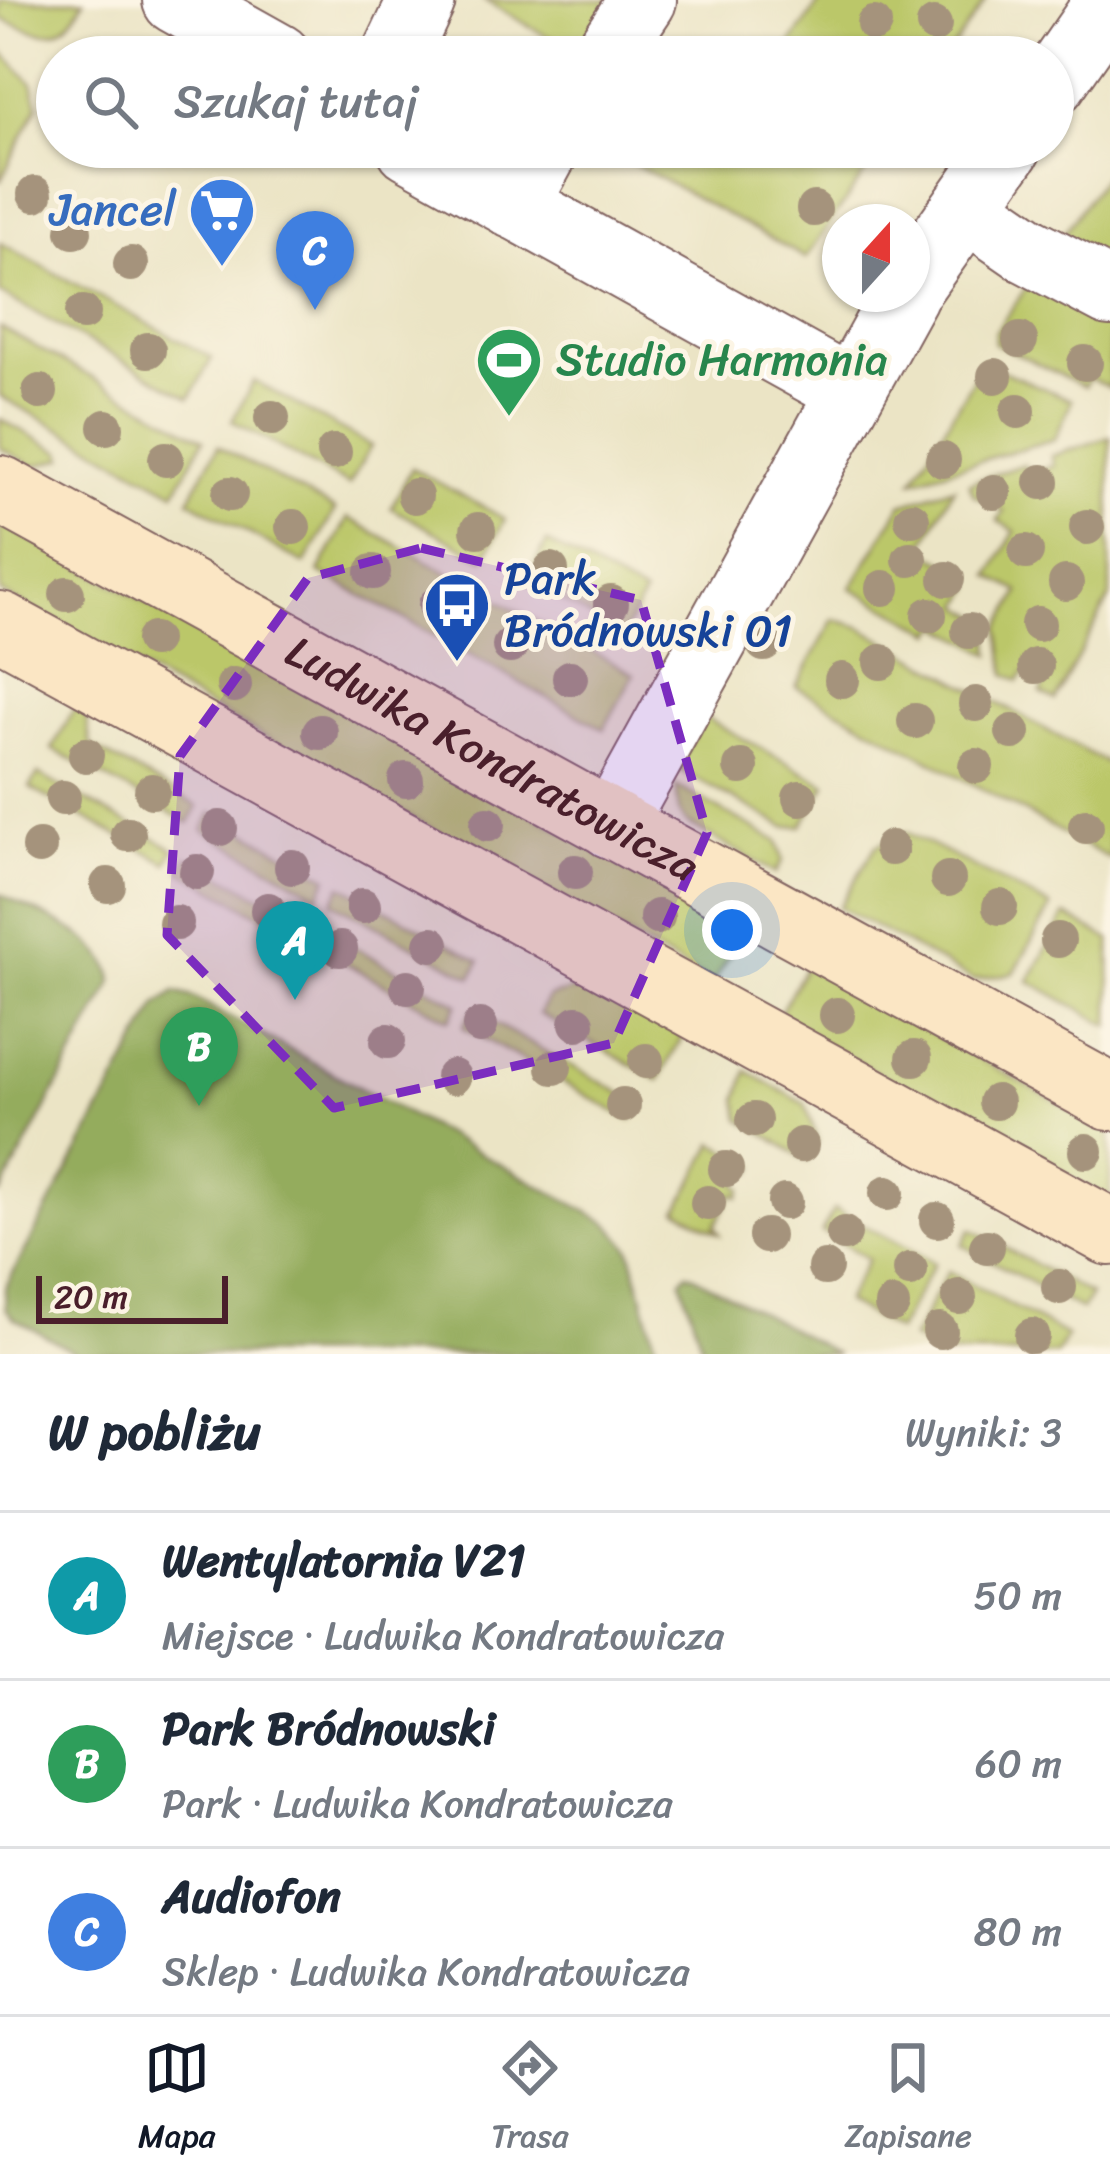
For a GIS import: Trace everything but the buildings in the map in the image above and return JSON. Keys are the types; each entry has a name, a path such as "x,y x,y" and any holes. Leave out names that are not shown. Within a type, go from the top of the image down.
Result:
{"main road":[{"name":"Ludwika Kondratowicza","path":"0,489 1110,1097"},
{"path":"0,625 1110,1232"}],"street":[{"path":"176,0 240,36"},
{"path":"405,36 422,0"},
{"path":"1074,52 1110,0"},
{"path":"447,168 850,391"},
{"path":"515,206 536,168"},
{"path":"930,258 993,168"},
{"path":"965,207 1028,250 1110,293"},
{"path":"613,825 895,312"}],"highlighted area":[{"path":"421,548 641,600 707,833 614,1043 334,1108 167,935 180,756 308,578"}],"green space":[{"path":"0,0 84,0 67,24 49,33 0,18"},
{"path":"484,0 621,0 597,36 547,36"},
{"path":"821,0 986,0 961,36 796,36"},
{"path":"0,50 32,83 36,109 0,182"},
{"path":"1110,167 1110,275 1060,239"},
{"path":"641,168 868,168 843,204 822,204 822,235 806,258"},
{"path":"0,243 212,358 190,398 0,293"},
{"path":"1035,275 1110,313 1110,388 1089,378 1085,387 995,343 995,333"},
{"path":"0,327 204,439 175,492 0,396"},
{"path":"983,363 1072,400 1055,439 913,480"},
{"path":"254,381 371,446 349,485 232,421"},
{"path":"0,419 62,452 64,458 34,466 0,448"},
{"path":"1110,437 1110,597 1055,700 1041,693 1045,684 1024,673 1019,681 1006,674 1000,628 1020,592 990,576 1015,531 998,521 1004,511 974,495 969,483 1024,464 1028,474 1054,465 1051,456"},
{"path":"218,446 335,510 305,564 189,500"},
{"path":"412,468 505,519 484,559 391,508"},
{"path":"954,487 921,549 960,570 957,576 973,586 962,606 988,621 991,654 939,625 934,633 851,588 902,504"},
{"path":"348,518 634,674 604,729 319,572"},
{"path":"0,522 744,930 713,983 0,592"},
{"path":"547,542 644,595 623,635 525,581"},
{"path":"834,619 860,627 1110,765 1110,859 796,687"},
{"path":"77,704 85,712 91,746 198,806 189,823 52,749"},
{"path":"704,717 826,784 802,826 785,827 676,768"},
{"path":"38,774 174,849 167,863 30,788"},
{"path":"676,786 777,841 783,860 776,873 687,823 679,811"},
{"path":"212,813 328,877 319,895 203,830"},
{"path":"906,832 1051,907 1014,973 973,980 839,907 876,846"},
{"path":"188,857 305,920 297,936 181,871"},
{"path":"342,885 480,961 472,977 333,902"},
{"path":"0,894 85,939 99,951 113,981 0,1195"},
{"path":"1065,915 1110,940 1110,1026 1029,981"},
{"path":"319,928 458,1004 449,1020 311,944"},
{"path":"807,964 1110,1131 1110,1201 777,1018"},
{"path":"590,986 683,1035 659,1080 539,1014 548,997"},
{"path":"175,992 193,997 608,1223 630,1248 658,1354 78,1354 14,1318 6,1309 5,1288 158,1004"},
{"path":"472,1011 641,1104 631,1120 463,1027"},
{"path":"747,1071 805,1104 818,1142 808,1161 741,1119 738,1099"},
{"path":"714,1143 756,1166 753,1172 746,1170 737,1185 742,1189 739,1197 732,1194 715,1226 719,1233 678,1210"},
{"path":"834,1209 934,1263 897,1331 845,1302 868,1259 822,1232"},
{"path":"971,1229 1091,1295 1082,1310 962,1245"},
{"path":"948,1271 1067,1336 1057,1354 940,1354 912,1339"},
{"path":"687,1273 837,1354 704,1354 681,1280"}],"place":[{"name":"Jancel","path":"222,269"},
{"name":"Audiofon","path":"315,310"},
{"name":"Studio Harmonia","path":"509,419"},
{"name":"Park Bródnowski 01","path":"457,664"},
{"name":"Wentylatornia V21","path":"295,1000"},
{"name":"Park Bródnowski","path":"199,1106"}]}
